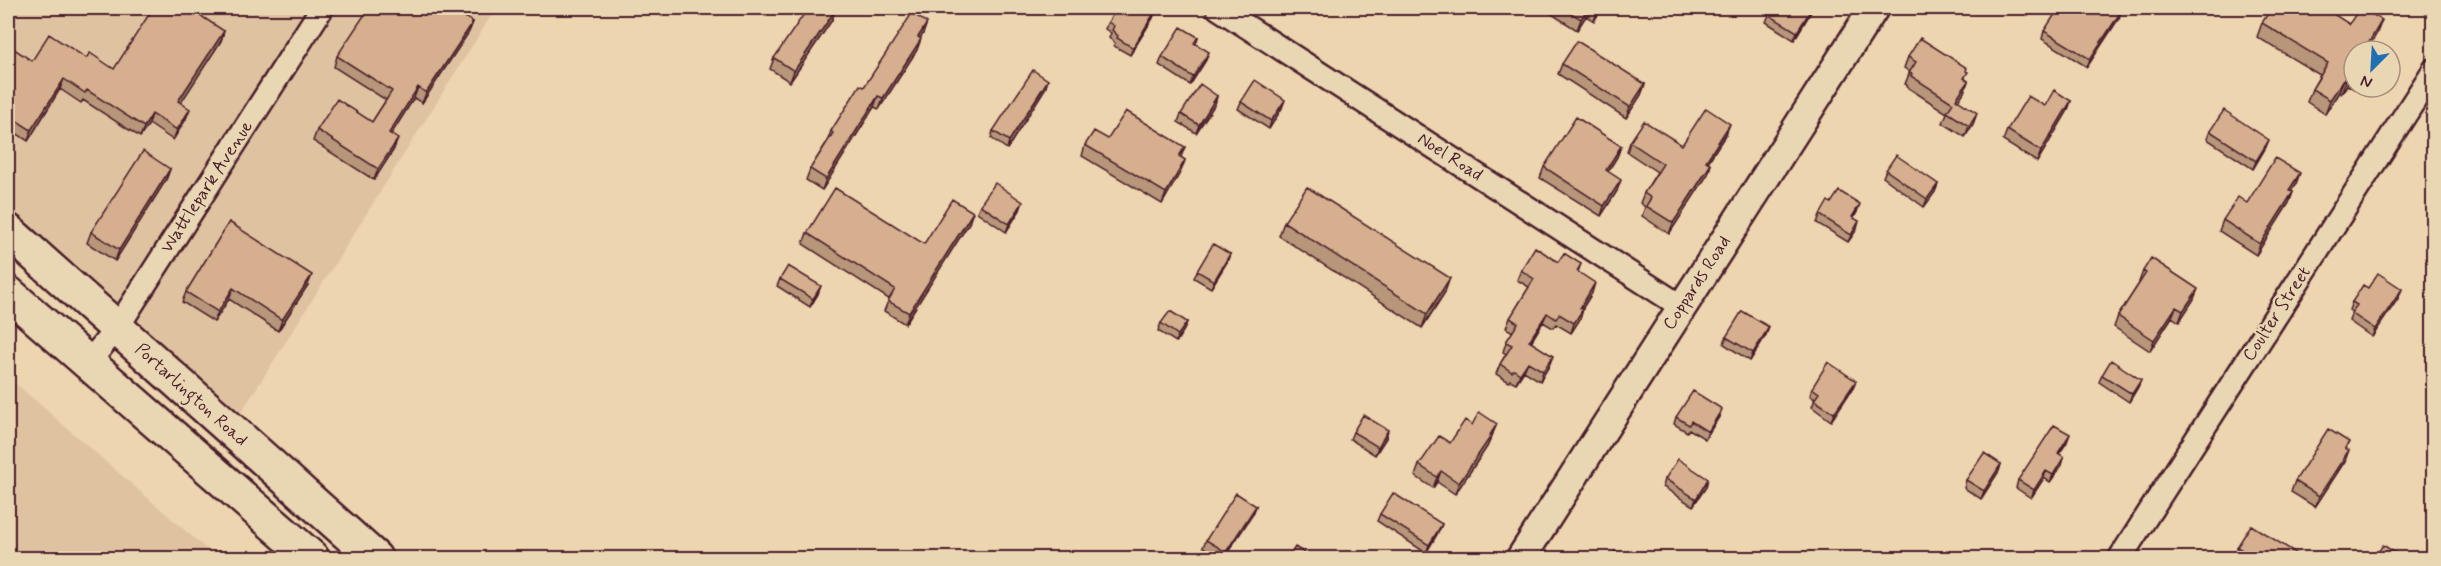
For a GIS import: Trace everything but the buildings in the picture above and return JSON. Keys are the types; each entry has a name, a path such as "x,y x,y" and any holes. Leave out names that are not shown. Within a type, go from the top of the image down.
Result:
{"main road":[{"name":"Portarlington Road","path":"8,231 375,558"},
{"path":"8,293 312,558"}],"street":[{"name":"Wattlepark Avenue","path":"88,363 117,328 322,8"},
{"name":"Noel Road","path":"1218,8 1682,307"},
{"name":"Coppards Road","path":"1521,558 1874,8"},
{"name":"Coulter Street","path":"2121,558 2433,70"}],"shaded area":[{"path":"8,8 496,8 239,416 8,209"},
{"path":"8,377 217,558 8,558"}]}
